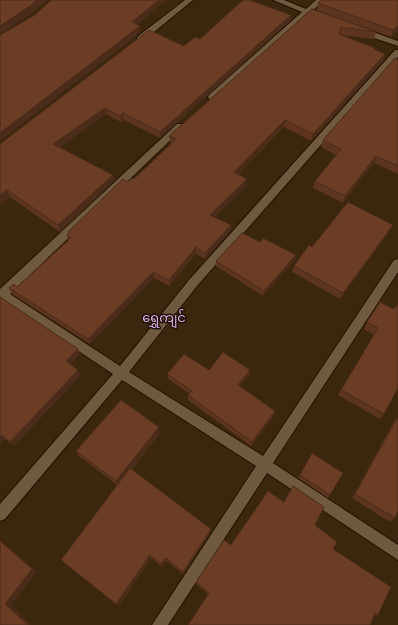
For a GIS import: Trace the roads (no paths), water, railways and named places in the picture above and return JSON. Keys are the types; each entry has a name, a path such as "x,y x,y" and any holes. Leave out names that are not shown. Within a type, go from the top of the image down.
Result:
{"street":[{"path":"134,43 189,0"},
{"path":"277,0 323,17"},
{"path":"208,102 320,0"},
{"path":"353,28 398,44"},
{"path":"0,514 121,373 193,283 398,52"},
{"path":"190,117 1,294 121,373 264,464 398,553"},
{"path":"159,625 398,262"}],"district":[{"name":"ရွှေကျင်","path":"164,318"}]}
